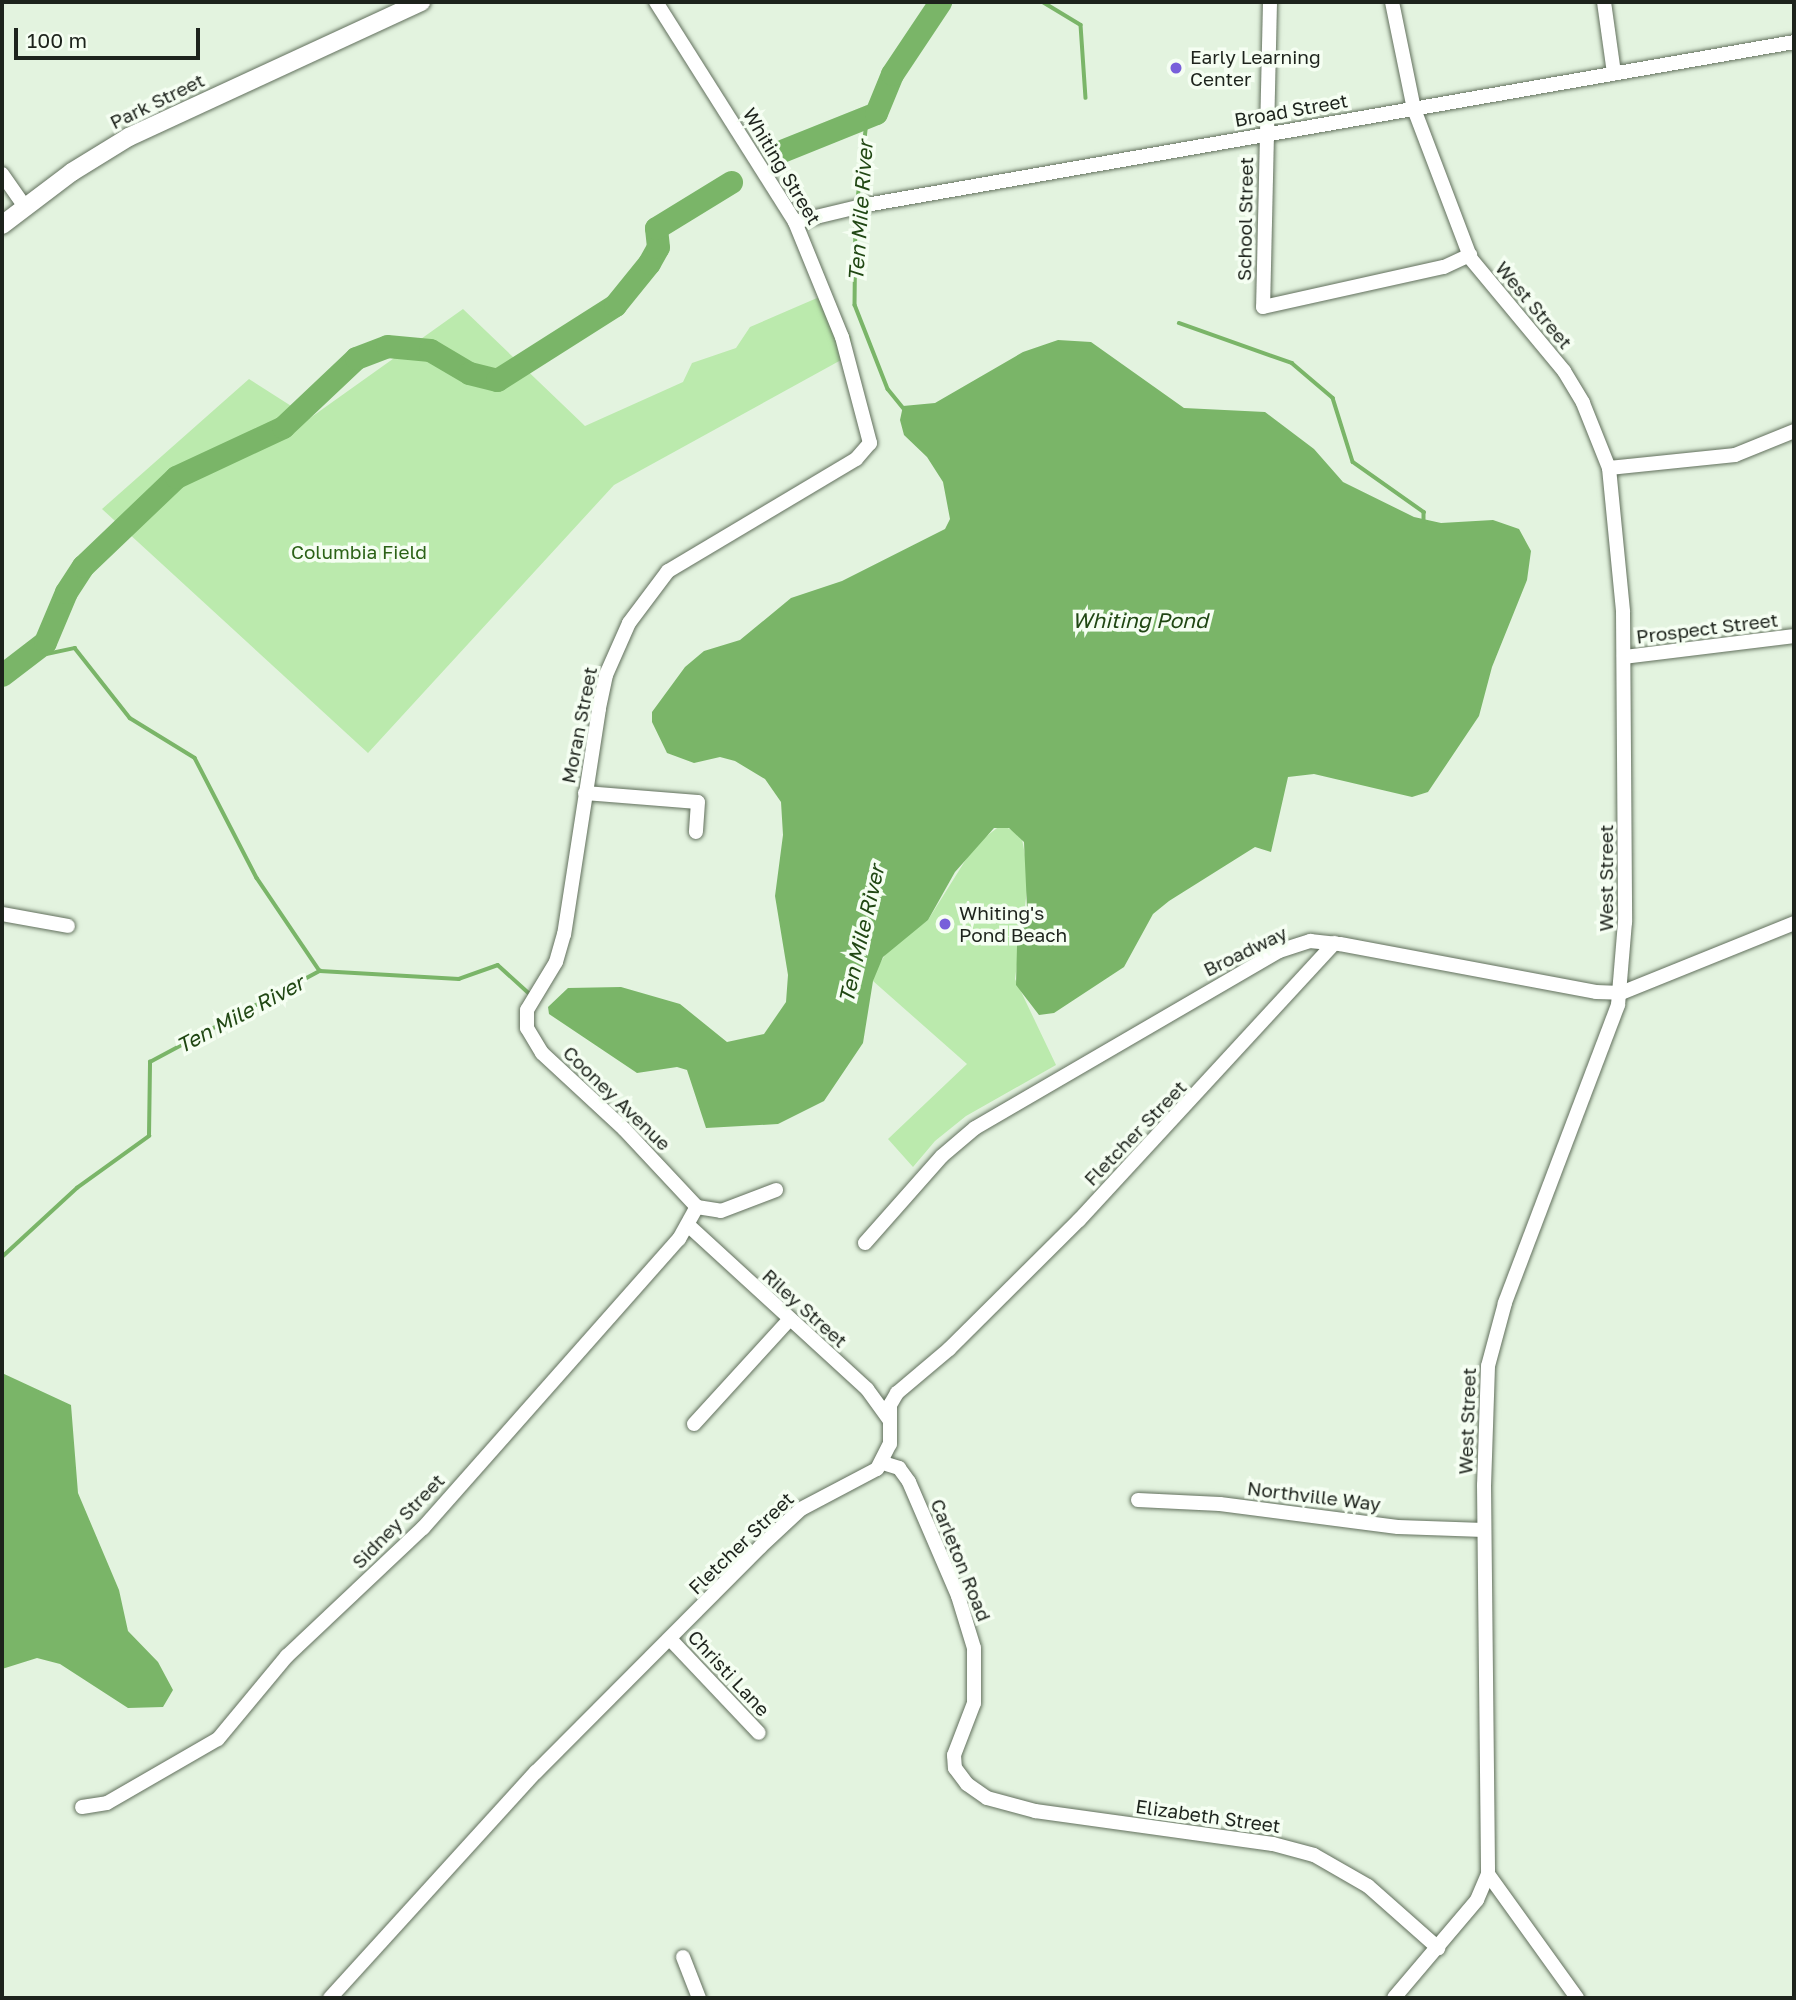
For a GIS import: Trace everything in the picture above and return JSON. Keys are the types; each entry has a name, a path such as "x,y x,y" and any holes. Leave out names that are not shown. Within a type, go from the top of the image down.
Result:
{"main road":[{"name":"Park Street","path":"2,225 72,172 147,128 421,2"}],"street":[{"name":"Whiting Street","path":"656,2 795,222 842,337 870,443"},
{"name":"School Street","path":"1270,2 1263,307 1444,267 1470,255"},
{"name":"West Street","path":"1392,2 1414,108 1470,255 1564,371 1583,403 1609,468 1616,510 1624,657 1626,922 1621,993 1492,1345 1484,1401 1488,1874"},
{"path":"1604,2 1614,74"},
{"name":"Broad Street","path":"795,222 866,205 1794,42"},
{"path":"2,174 25,207"},
{"path":"1609,468 1735,455 1794,432"},
{"name":"Moran Street","path":"564,934 606,675 629,623 650,589 687,559 863,455 870,443"},
{"name":"Prospect Street","path":"1624,657 1794,636"},
{"path":"585,793 698,802 696,832"},
{"path":"2,914 68,926"},
{"name":"Broadway","path":"865,1243 942,1156 995,1116 1279,951 1310,941 1335,943 1596,992 1621,993 1794,923"},
{"name":"Cooney Avenue","path":"564,934 556,962 533,1000 527,1028 534,1044 697,1207"},
{"name":"Fletcher Street","path":"330,1998 536,1772 801,1509 883,1463 891,1422 890,1405 897,1393 949,1349 1079,1220 1335,943"},
{"path":"697,1207 721,1210 776,1190"},
{"name":"Sidney Street","path":"82,1807 107,1803 218,1739 287,1656 423,1528 688,1225 697,1207"},
{"name":"Riley Street","path":"688,1225 867,1389 891,1422"},
{"path":"694,1424 789,1320"},
{"name":"Carleton Road","path":"883,1463 899,1468 909,1482 958,1596 974,1648 974,1703 954,1755 955,1768"},
{"name":"Northville Way","path":"1138,1500 1220,1504 1398,1527 1484,1530"},
{"name":"Christi Lane","path":"670,1639 759,1733"},
{"name":"Elizabeth Street","path":"955,1768 976,1792 1017,1807 1273,1844 1314,1856 1368,1886 1438,1948"},
{"path":"1394,1998 1477,1900 1488,1874"},
{"path":"1488,1874 1577,1998"},
{"path":"683,1957 699,1998"}],"green space":[{"name":"Columbia Field","path":"824,295 851,337 852,354 614,485 368,753 102,509 249,379 310,418 463,309 585,426 683,382 692,363 736,348 750,327"},
{"path":"1001,825 1021,834 1029,876 1015,979 1056,1065 966,1116 935,1141 913,1167 888,1139 967,1064 873,981 874,973 888,950 928,920 975,845"}],"water":[{"name":"Whiting Pond","path":"1058,340 1091,342 1184,408 1265,412 1314,449 1343,482 1414,517 1441,523 1493,520 1519,529 1531,551 1527,580 1492,667 1479,716 1428,792 1412,797 1314,774 1288,777 1271,852 1255,847 1169,901 1153,914 1124,967 1054,1013 1039,1015 1016,985 1017,946 1027,907 1024,842 1009,828 994,828 955,872 928,920 883,957 873,981 863,1043 824,1101 778,1124 706,1128 687,1070 677,1067 637,1073 549,1014 548,1007 568,988 621,987 680,1004 727,1042 764,1034 786,1002 788,975 775,896 783,835 781,802 765,779 735,761 720,757 694,763 667,753 652,722 652,712 685,667 704,651 740,640 791,598 842,581 945,529 950,519 943,482 927,457 904,435 900,420 903,406 935,403 1023,352"},
{"path":"2,1373 71,1405 78,1493 119,1590 128,1631 158,1662 173,1690 163,1707 128,1708 60,1664 37,1658 2,1669"}],"waterway":[{"name":"Ten Mile River","path":"784,150 876,113 892,74 940,2"},
{"path":"1043,2 1081,25 1086,98"},
{"name":"Ten Mile River","path":"857,204 867,118"},
{"name":"Ten Mile River","path":"2,675 45,642 66,592 83,566 176,477 283,427 356,358 387,346 430,350 469,373 497,380 615,305 649,263 658,247 656,228 731,182"},
{"name":"Ten Mile River","path":"856,212 855,305 888,389 904,409"},
{"path":"1179,323 1292,363 1333,398 1353,462 1424,512 1424,521"},
{"path":"28,658 75,648 130,718 195,758 257,878 320,971"},
{"name":"Ten Mile River","path":"2,1257 77,1188 149,1136 150,1062 320,971 459,979 498,965 530,994"}],"place":[{"name":"Early Learning Center","path":"1176,68"},
{"name":"Whiting's Pond Beach","path":"945,924"}]}
